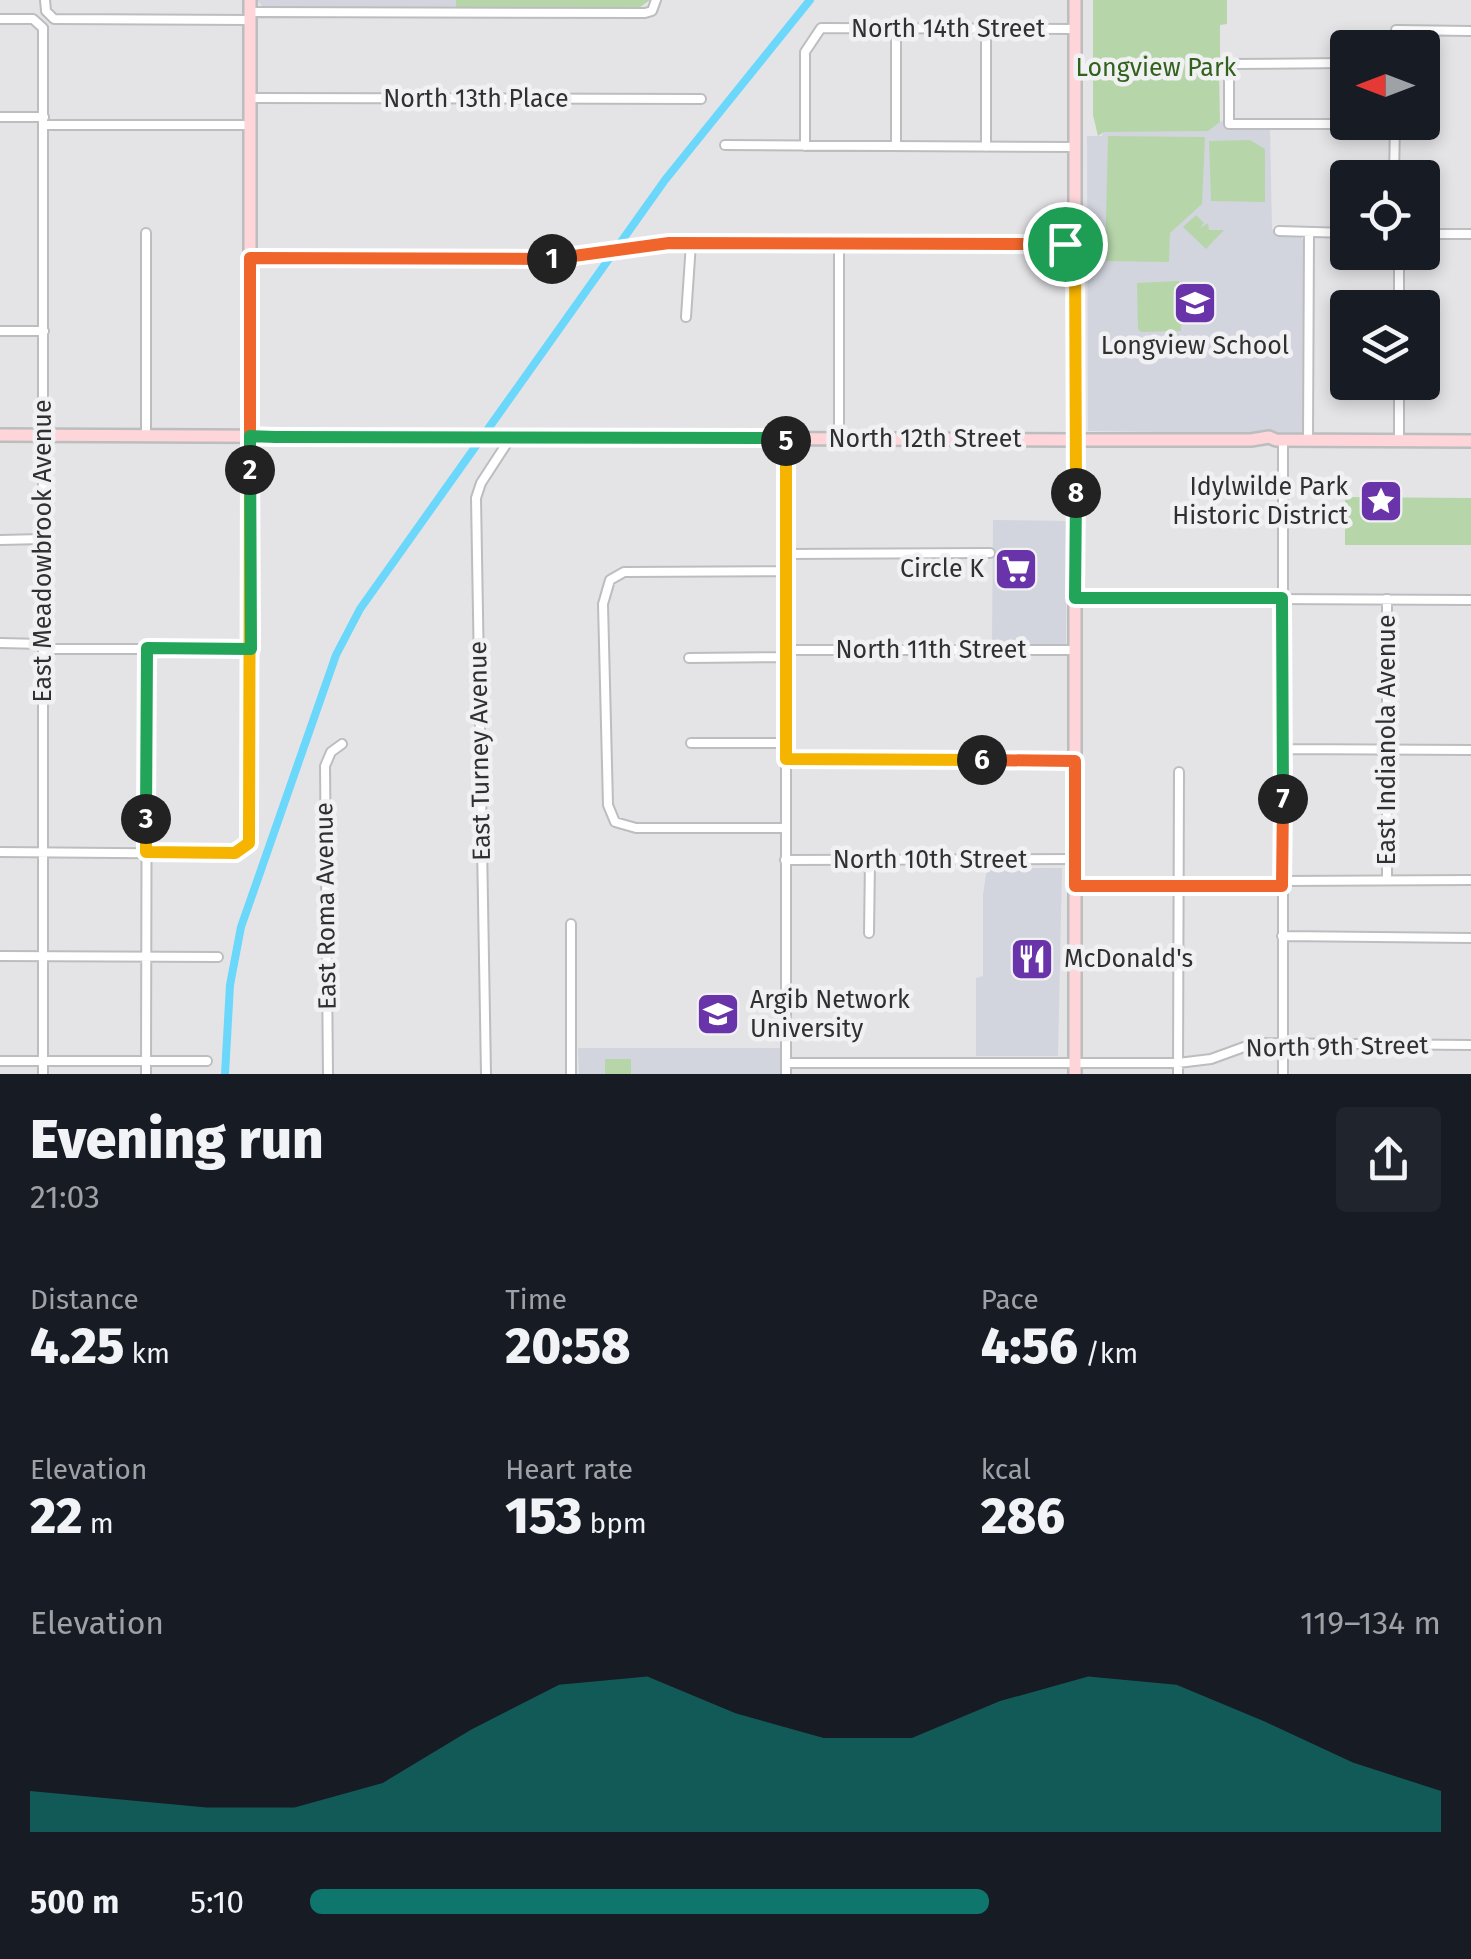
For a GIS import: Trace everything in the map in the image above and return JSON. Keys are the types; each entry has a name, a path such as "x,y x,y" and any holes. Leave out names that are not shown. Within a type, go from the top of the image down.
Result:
{"street":[{"path":"45,0 46,11 54,19 250,11 652,11 656,0"},
{"path":"1075,1068 1076,0"},
{"path":"0,852 230,854 246,847 250,832 251,649 250,11"},
{"name":"East Meadowbrook Avenue","path":"0,18 32,19 43,28 43,1074"},
{"name":"North 14th Street","path":"806,146 805,52 821,28 1075,29"},
{"path":"896,29 896,146"},
{"path":"986,29 986,147"},
{"path":"1440,31 1471,31"},
{"path":"1330,63 1229,64 1229,124 1330,123"},
{"name":"North 13th Place","path":"250,98 701,99"},
{"path":"0,117 250,125"},
{"path":"725,145 1075,148"},
{"path":"1279,231 1330,233"},
{"path":"1308,232 1308,440"},
{"path":"146,233 146,437"},
{"path":"1440,234 1471,234"},
{"path":"250,258 541,259 691,243 1075,244"},
{"path":"686,317 691,243"},
{"path":"839,244 839,438"},
{"path":"0,331 44,332"},
{"path":"1399,400 1399,440"},
{"name":"North 12th Street","path":"0,435 1256,443 1471,440"},
{"name":"East Turney Avenue","path":"486,1074 476,498 511,437"},
{"path":"786,438 786,1074"},
{"path":"1279,440 1283,1074"},
{"path":"0,540 43,540"},
{"path":"786,554 990,553"},
{"path":"785,828 636,828 615,822 608,805 603,604 610,580 633,571 786,571"},
{"path":"1075,598 1471,600"},
{"name":"East Indianola Avenue","path":"1387,599 1387,880"},
{"path":"0,644 251,649"},
{"path":"146,1074 147,648"},
{"name":"North 11th Street","path":"689,658 1075,650"},
{"path":"691,743 786,743"},
{"name":"East Roma Avenue","path":"328,1074 324,766 331,752 342,744"},
{"path":"1283,750 1471,750"},
{"path":"786,759 1075,761"},
{"path":"1178,772 1178,1074"},
{"name":"North 10th Street","path":"786,860 1075,859"},
{"path":"869,934 870,860"},
{"path":"1075,886 1471,880"},
{"path":"570,924 571,1074"},
{"path":"1282,936 1471,938"},
{"path":"0,956 218,958"},
{"name":"North 9th Street","path":"786,1063 1075,1068 1203,1061 1255,1044 1283,1042 1471,1045"},
{"path":"0,1061 207,1061"}],"shaded area":[{"path":"257,0 456,0 456,7 263,7"},
{"name":"Longview School","path":"1224,120 1235,128 1270,128 1272,229 1278,235 1304,241 1304,431 1088,431 1087,136 1210,127"},
{"path":"993,520 1067,521 1066,645 992,644"},
{"path":"987,868 1062,868 1058,1056 976,1056 976,978 983,976"},
{"path":"578,1048 780,1048 780,1074 579,1074"}],"green space":[{"path":"456,0 650,0 639,8 456,7"},
{"name":"Longview Park","path":"1093,0 1227,0 1227,24 1220,25 1220,122 1208,131 1104,132 1098,136 1093,115"},
{"path":"1108,136 1205,137 1202,204 1170,233 1169,262 1105,261"},
{"path":"1250,140 1265,149 1265,202 1211,201 1209,141"},
{"path":"1196,215 1204,223 1200,228 1208,223 1209,230 1224,230 1206,249 1183,227"},
{"path":"1179,281 1181,331 1141,332 1137,283"},
{"path":"1345,497 1471,498 1471,545 1345,545"},
{"path":"605,1059 631,1059 631,1074 605,1074"}],"waterway":[{"path":"225,1074 230,985 241,927 336,655 360,609 665,180 810,0"}],"place":[{"name":"Longview School","path":"1195,303"},
{"name":"Idylwilde Park Historic District","path":"1381,501"},
{"name":"Circle K","path":"1016,569"},
{"name":"McDonald's","path":"1032,959"},
{"name":"Argib Network University","path":"718,1014"}],"route":[{"path":"1065,244 678,243 541,259 250,258 250,296 250,427 250,436 250,446 251,643 251,649 251,655 250,780 250,840 244,850 235,853 146,852 147,648 251,649 251,643 251,552 250,436 786,438 786,759 1075,761 1075,886 1282,886 1282,598 1075,598 1075,244 1065,244"}]}
